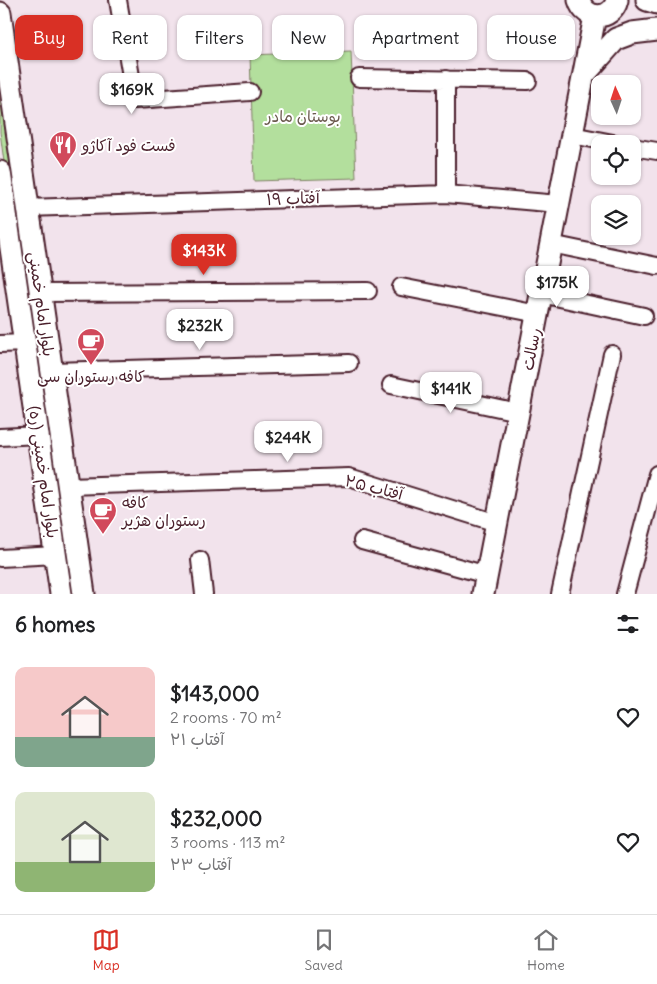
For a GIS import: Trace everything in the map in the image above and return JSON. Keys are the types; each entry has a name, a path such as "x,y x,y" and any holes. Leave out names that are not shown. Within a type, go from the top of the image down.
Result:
{"main road":[{"path":"0,12 9,0"},
{"path":"647,0 657,3"},
{"path":"592,6 657,26"},
{"name":"رسالت","path":"485,584 584,75 592,6"},
{"name":"بلوار امام خمینی","path":"0,12 84,594"},
{"path":"584,75 616,39 632,33 657,30"},
{"name":"بلوار امام خمینی (ره)","path":"0,172 62,594"}],"street":[{"path":"118,0 135,100 250,92"},
{"path":"359,78 528,81"},
{"path":"446,79 446,194"},
{"path":"572,135 591,139"},
{"path":"641,148 657,151"},
{"name":"آفتاب ۱۹","path":"27,208 446,194 559,204"},
{"path":"551,244 657,266"},
{"path":"401,287 644,316"},
{"path":"40,293 368,291"},
{"path":"0,344 25,343"},
{"path":"560,594 612,354"},
{"path":"51,370 349,363"},
{"path":"391,385 518,412"},
{"path":"0,437 39,435"},
{"path":"625,594 657,474"},
{"name":"آفتاب ۲۵","path":"68,486 349,477 497,523"},
{"path":"362,541 485,584"},
{"path":"0,558 56,555"},
{"path":"200,560 204,594"}],"green space":[{"name":"بوستان مادر","path":"344,51 351,51 356,178 254,181 250,60 262,60 262,55 272,54 272,60 344,60"},
{"path":"0,57 78,594 68,594 6,177 0,132"}],"place":[{"name":"فست فود آکاژو","path":"63,169"},
{"name":"کافه رستوران سی","path":"91,366"},
{"name":"کافه رستوران هژیر","path":"103,535"}]}
